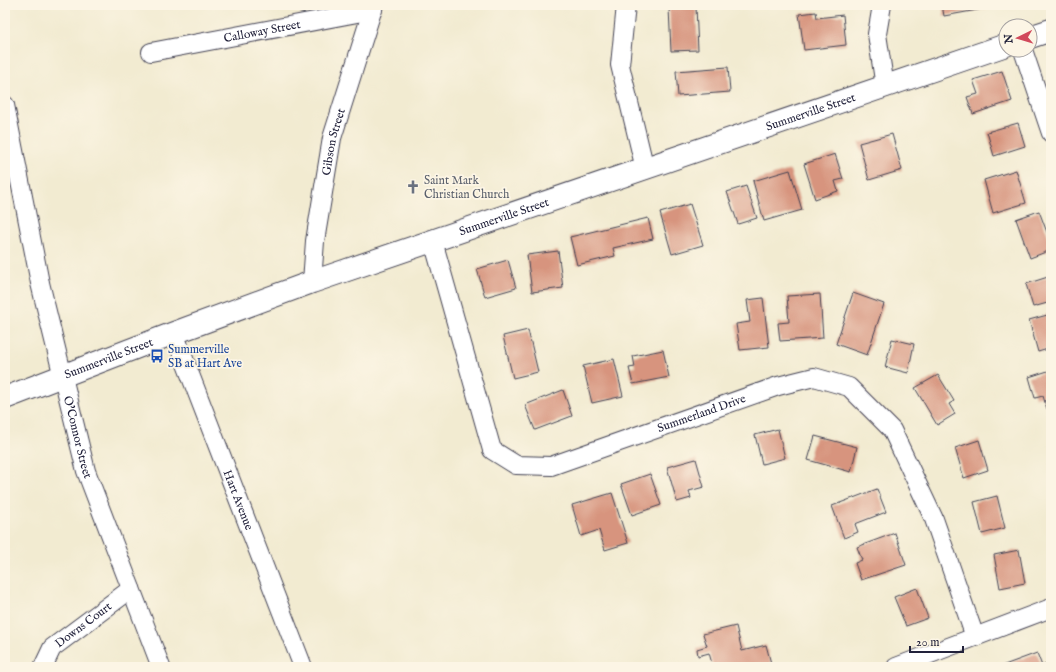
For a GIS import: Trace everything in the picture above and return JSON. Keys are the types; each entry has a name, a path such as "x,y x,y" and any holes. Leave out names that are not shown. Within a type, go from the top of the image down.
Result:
{"street":[{"path":"626,5 620,65 645,169"},
{"path":"882,5 877,34 884,87"},
{"name":"Calloway Street","path":"151,52 373,7"},
{"name":"Gibson Street","path":"312,282 315,241 332,138 373,7"},
{"path":"1038,34 1051,30"},
{"name":"Summerville Street","path":"5,398 312,282 998,48"},
{"path":"1026,58 1051,133"},
{"name":"O'Connor Street","path":"5,105 40,283 86,471 162,667"},
{"name":"Summerland Drive","path":"433,241 492,450 516,465 551,466 785,385 814,377 849,387 892,430 934,519 975,637"},
{"name":"Hart Avenue","path":"174,333 303,667"},
{"name":"Downs Court","path":"43,667 52,648 131,589"},
{"path":"896,667 936,660 975,637 1051,608"}],"building":[{"path":"942,5 993,5 994,7 944,16"},
{"path":"696,7 698,50 671,51 669,8"},
{"path":"816,12 817,18 843,15 846,45 804,50 799,14"},
{"path":"728,67 730,92 678,96 676,71"},
{"path":"1002,71 1012,101 973,114 967,97 978,94 973,80"},
{"path":"1018,123 1025,146 994,156 987,132"},
{"path":"892,134 902,170 869,180 859,143"},
{"path":"835,154 843,179 835,181 838,191 815,199 804,164"},
{"path":"790,170 802,210 764,221 753,181"},
{"path":"1016,170 1026,203 993,213 984,180"},
{"path":"746,186 757,218 738,224 727,192"},
{"path":"690,204 703,245 672,254 660,213"},
{"path":"1039,211 1051,243 1051,250 1030,258 1016,219"},
{"path":"648,218 653,239 613,248 615,256 577,265 570,237"},
{"path":"558,251 563,288 532,292 527,255"},
{"path":"508,260 516,288 485,297 477,269"},
{"path":"1051,276 1051,302 1033,307 1026,284"},
{"path":"853,293 884,304 867,355 836,344"},
{"path":"820,294 823,338 780,341 778,323 789,322 787,296"},
{"path":"763,298 769,347 740,350 736,324 750,322 747,300"},
{"path":"1051,314 1051,348 1038,352 1029,320"},
{"path":"528,330 538,372 513,378 503,336"},
{"path":"892,339 914,344 908,373 885,367"},
{"path":"663,350 669,377 633,384 629,368 635,367 633,356"},
{"path":"614,359 623,396 592,403 583,366"},
{"path":"1051,370 1051,407 1047,409 1043,396 1035,398 1029,377"},
{"path":"938,375 954,401 949,404 955,414 937,425 915,388"},
{"path":"563,390 572,416 535,430 525,405"},
{"path":"778,429 785,458 762,464 755,435"},
{"path":"815,436 857,447 851,472 808,460"},
{"path":"979,440 988,470 964,478 955,448"},
{"path":"696,459 704,487 689,491 691,498 677,502 667,467"},
{"path":"650,474 661,505 632,515 621,484"},
{"path":"877,489 886,512 855,524 858,532 844,538 832,506"},
{"path":"612,493 628,543 605,550 599,530 581,536 572,505"},
{"path":"997,496 1005,528 982,534 974,502"},
{"path":"895,533 906,565 861,580 855,563 862,560 857,547"},
{"path":"1019,550 1025,583 1000,588 994,555"},
{"path":"917,588 928,618 906,626 894,597"},
{"path":"736,626 742,651 766,645 772,667 713,667 709,653 698,656 697,649 707,646 703,634"},
{"path":"1037,653 1042,666 1051,662 1051,667 999,667"}],"place":[{"name":"Saint Mark Christian Church","path":"413,187"},
{"name":"Summerville SB at Hart Ave","path":"157,356"}]}
